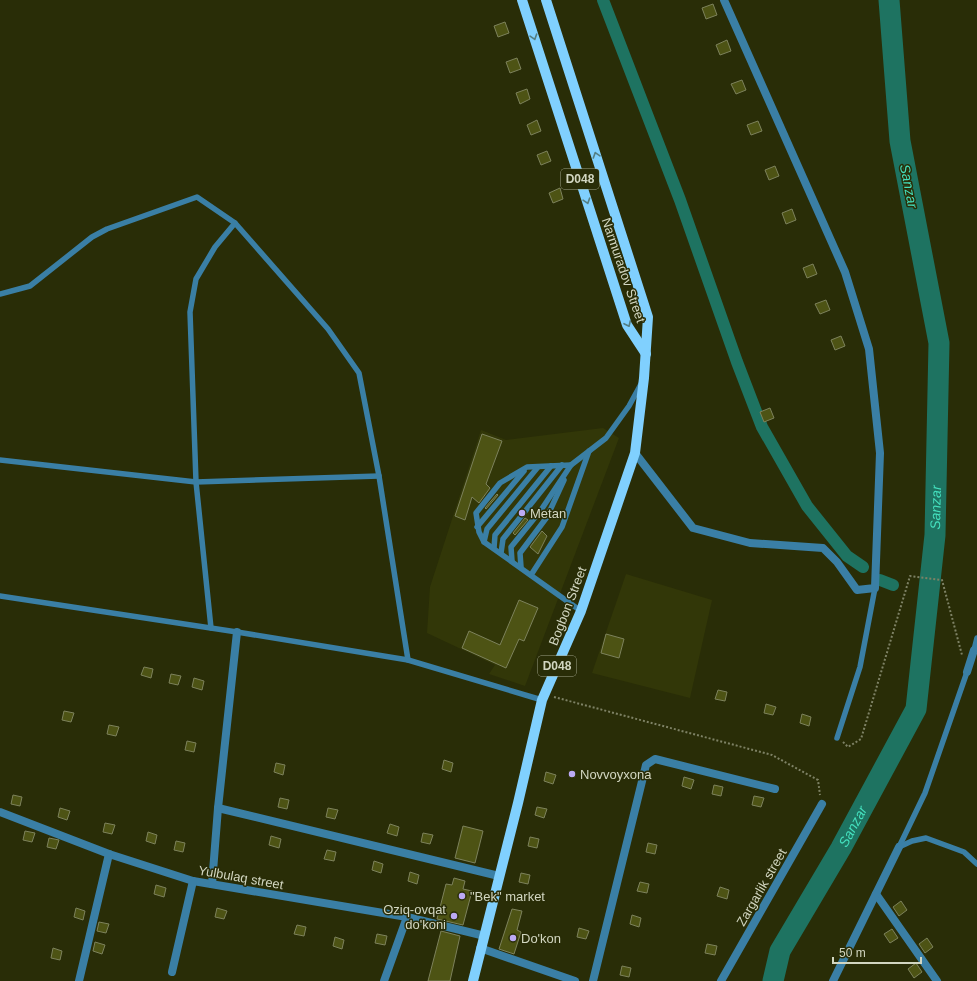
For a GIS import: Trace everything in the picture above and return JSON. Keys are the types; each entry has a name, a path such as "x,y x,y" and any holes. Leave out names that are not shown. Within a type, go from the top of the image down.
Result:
{"main road":[{"name":"Narmuradov Street","path":"522,0 627,325 646,354"},
{"name":"Narmuradov Street","path":"546,0 648,317 646,354"},
{"name":"Bogbon Street","path":"472,981 480,948 485,936 543,697 580,611 634,454 646,354"}],"street":[{"path":"634,454 693,528 750,543 823,548 837,562 857,590 875,588 880,452 869,349 845,272 724,0"},
{"path":"212,884 218,808 237,632"},
{"path":"967,672 976,649"},
{"path":"593,981 646,765 655,758 775,789"},
{"name":"Zargarlik street","path":"721,981 822,804"},
{"path":"218,808 499,876"},
{"name":"Yulbulaq street","path":"0,812 109,854 192,881 407,917 485,936"},
{"path":"833,981 898,847"},
{"path":"79,981 109,854"},
{"path":"172,972 192,881"},
{"path":"876,894 937,981"},
{"path":"384,981 407,917"},
{"path":"480,948 575,981"}],"lane":[{"path":"0,294 30,286 92,237 107,229 197,197 235,223 328,329 359,373 379,476 408,660"},
{"path":"211,628 196,482 190,312 196,279 215,247 235,223"},
{"path":"512,561 512,547 541,510 571,465 606,438 629,406 644,378"},
{"path":"531,575 562,527 590,450"},
{"path":"0,460 196,482 379,476"},
{"path":"501,553 503,539 562,465"},
{"path":"571,465 527,467 500,483 476,513 478,527 484,542 580,611"},
{"path":"521,568 520,553 548,517 571,465"},
{"path":"494,548 495,535 551,466"},
{"path":"478,527 527,467"},
{"path":"484,542 487,529 538,467"},
{"path":"837,738 860,667 875,588"},
{"path":"0,596 408,660 543,697"},
{"path":"976,649 977,638"},
{"path":"898,847 925,793 967,672"},
{"path":"898,847 912,841 926,838 964,852 977,864"}],"path":[{"path":"837,738 848,747 861,739 910,576 942,580 967,672"},
{"path":"543,697 772,755 818,780 822,804"}],"shaded area":[{"name":"Metan","path":"603,428 619,438 525,686 489,674 495,665 427,633 430,587 481,430 506,440"},
{"path":"626,574 712,600 690,698 592,673"}],"building":[{"path":"713,4 717,15 706,19 702,8"},
{"path":"505,22 509,33 498,37 494,26"},
{"path":"727,40 731,51 720,55 716,45"},
{"path":"517,58 521,69 510,73 506,62"},
{"path":"742,80 746,90 736,94 731,84"},
{"path":"527,89 530,99 520,104 516,93"},
{"path":"537,120 541,131 531,135 527,125"},
{"path":"758,121 762,131 751,135 747,125"},
{"path":"547,151 551,161 541,165 537,155"},
{"path":"775,166 779,176 769,180 765,170"},
{"path":"560,188 563,199 553,203 549,193"},
{"path":"792,209 796,220 786,224 782,213"},
{"path":"813,264 817,274 807,278 803,268"},
{"path":"826,300 830,310 820,314 815,304"},
{"path":"841,336 845,346 835,350 831,340"},
{"path":"770,408 774,418 764,422 760,412"},
{"path":"482,434 502,441 486,484 490,488 479,503 472,497 465,520 455,516"},
{"path":"497,494 498,495 486,509 485,508"},
{"path":"525,518 528,520 515,535 513,533"},
{"path":"542,531 547,536 538,554 530,547"},
{"path":"519,600 538,608 524,641 519,639 506,668 462,648 469,631 500,645"},
{"path":"606,634 624,639 619,658 601,653"},
{"path":"144,667 153,669 151,678 141,675"},
{"path":"171,674 181,676 178,685 169,683"},
{"path":"194,678 204,681 202,690 192,687"},
{"path":"718,690 727,692 725,701 715,699"},
{"path":"766,704 776,707 773,715 764,713"},
{"path":"64,711 74,713 71,722 62,720"},
{"path":"802,714 811,717 809,726 800,723"},
{"path":"109,725 119,727 116,736 107,734"},
{"path":"187,741 196,743 194,752 185,750"},
{"path":"444,760 453,763 451,772 442,769"},
{"path":"276,763 285,765 283,775 274,772"},
{"path":"546,772 556,775 553,784 544,781"},
{"path":"684,777 694,780 691,789 682,786"},
{"path":"714,785 723,787 721,796 712,794"},
{"path":"13,795 22,797 20,806 11,804"},
{"path":"754,796 764,798 761,807 752,805"},
{"path":"280,798 289,800 287,809 278,807"},
{"path":"537,807 547,809 544,818 535,815"},
{"path":"60,808 70,811 67,820 58,817"},
{"path":"328,808 338,810 335,819 326,817"},
{"path":"105,823 115,825 112,834 103,832"},
{"path":"390,824 399,827 397,836 387,833"},
{"path":"463,826 483,831 475,863 455,858"},
{"path":"25,831 35,833 32,842 23,840"},
{"path":"148,832 157,835 155,844 146,841"},
{"path":"423,833 433,835 430,844 421,842"},
{"path":"271,836 281,839 279,848 269,845"},
{"path":"530,837 539,839 537,848 528,846"},
{"path":"49,838 59,840 56,849 47,847"},
{"path":"176,841 185,843 183,852 174,850"},
{"path":"648,843 657,845 655,854 646,852"},
{"path":"327,850 336,852 334,861 324,859"},
{"path":"374,861 383,864 381,873 372,870"},
{"path":"410,872 419,875 417,884 408,881"},
{"path":"521,873 530,875 528,884 519,882"},
{"path":"454,878 465,881 463,889 472,891 463,925 437,919 446,884 452,885"},
{"path":"640,882 649,884 647,893 637,891"},
{"path":"156,885 166,888 164,897 154,894"},
{"path":"720,887 729,890 727,899 717,896"},
{"path":"901,901 907,910 899,916 893,907"},
{"path":"76,908 85,911 83,920 74,917"},
{"path":"217,908 227,911 224,919 215,917"},
{"path":"512,909 522,911 517,930 521,932 514,954 499,949"},
{"path":"632,915 641,918 639,927 630,924"},
{"path":"99,922 109,924 106,933 97,931"},
{"path":"297,925 306,927 304,936 294,934"},
{"path":"579,928 589,931 586,939 577,937"},
{"path":"892,929 898,938 890,943 884,934"},
{"path":"441,931 460,936 450,981 428,981"},
{"path":"377,934 387,936 385,945 375,943"},
{"path":"335,937 344,940 342,949 333,946"},
{"path":"927,938 933,947 925,953 919,944"},
{"path":"95,942 105,945 102,954 93,951"},
{"path":"707,944 717,946 715,955 705,953"},
{"path":"53,948 62,951 60,960 51,958"},
{"path":"916,963 922,972 914,978 908,969"},
{"path":"622,966 631,968 629,977 620,975"}],"waterway":[{"path":"603,0 680,200 737,362 762,427 807,506 847,556 863,567"},
{"name":"Sanzar","path":"773,981 780,951 841,848 916,709 935,535 939,343 900,141 889,0"},
{"path":"880,580 893,585"}],"place":[{"name":"Metan","path":"522,513"},
{"name":"Novvoyxona","path":"572,774"},
{"name":"\"Bek\" market","path":"462,896"},
{"name":"Oziq-ovqat do'koni","path":"454,916"},
{"name":"Do'kon","path":"513,938"}]}
